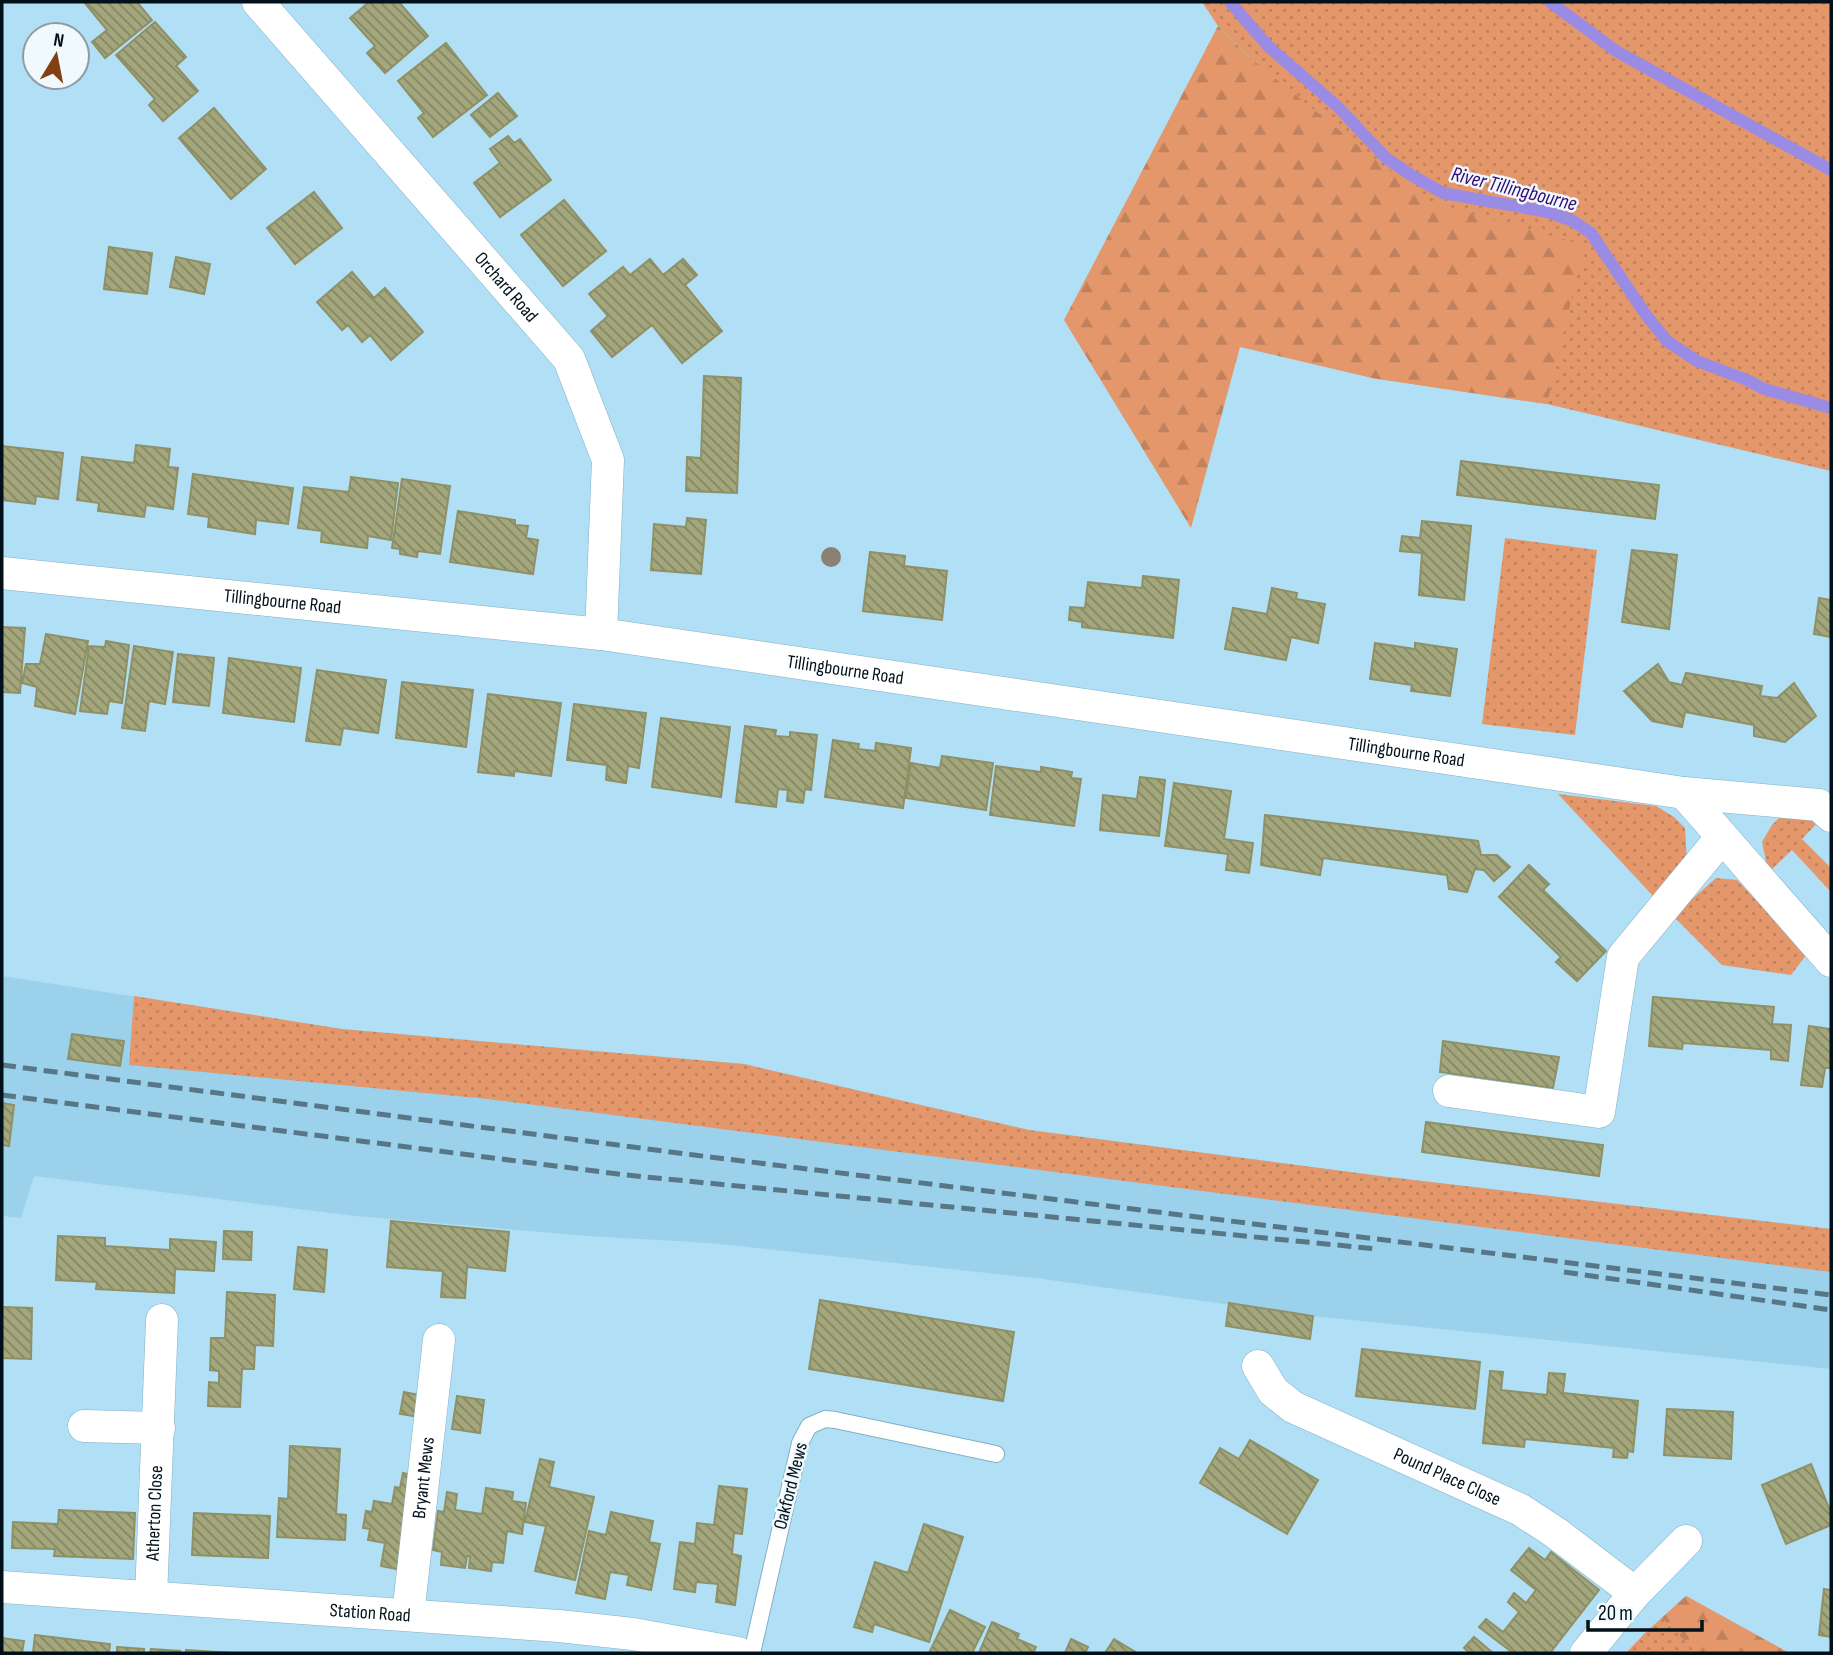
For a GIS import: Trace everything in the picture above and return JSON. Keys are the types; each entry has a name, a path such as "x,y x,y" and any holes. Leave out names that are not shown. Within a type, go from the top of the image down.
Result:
{"street":[{"name":"Orchard Road","path":"258,2 569,359 608,460 601,634"},
{"name":"Tillingbourne Road","path":"2,573 601,634 1684,793 1818,805 1831,816"},
{"path":"1684,793 1831,961"},
{"path":"1449,1091 1599,1112 1623,957 1722,837"},
{"name":"Atherton Close","path":"151,1597 162,1320"},
{"name":"Bryant Mews","path":"408,1615 439,1340"},
{"name":"Pound Place Close","path":"1258,1366 1273,1391 1293,1407 1521,1510 1556,1532 1635,1593"},
{"path":"84,1426 159,1428"},
{"path":"1586,1653 1635,1593 1686,1541"},
{"name":"Station Road","path":"2,1587 597,1630 738,1653"}],"lane":[{"name":"Oakford Mews","path":"752,1653 800,1443 809,1426 825,1419 835,1420 996,1454"}],"shaded area":[{"path":"2,976 342,1029 744,1064 1029,1130 1380,1176 1831,1229 1831,1369 1313,1316 1043,1279 710,1243 588,1236 355,1216 34,1176 21,1218 2,1216"}],"green space":[{"path":"1202,2 1831,2 1831,471 1547,404 1372,378 1249,57 1218,26"},
{"path":"1218,26 1249,57 1425,200 1584,245 1547,404 1372,378 1240,347 1191,528 1064,320"},
{"path":"1505,538 1597,550 1575,735 1482,724"},
{"path":"1558,794 1656,806 1674,817 1685,828 1687,863 1654,897"},
{"path":"1780,817 1822,818 1802,839 1831,868 1831,892 1792,850 1772,869 1767,866 1762,842"},
{"path":"1716,878 1737,880 1807,954 1791,975 1722,965 1673,916"},
{"path":"134,996 342,1029 744,1064 1029,1130 1380,1176 1831,1229 1831,1272 488,1099 129,1065"},
{"path":"1686,1596 1789,1653 1626,1653"},
{"path":"1686,1596 1789,1653 1697,1653 1662,1618"}],"building":[{"path":"84,2 137,2 152,20 105,58 92,42 107,30"},
{"path":"369,2 399,2 428,36 385,73 367,53 375,46 350,18"},
{"path":"155,22 186,57 176,66 198,91 163,121 149,105 155,99 116,55"},
{"path":"446,43 487,95 433,137 418,118 424,113 398,81"},
{"path":"498,93 517,116 490,137 471,115"},
{"path":"214,108 266,169 231,199 179,138"},
{"path":"508,136 514,143 520,139 551,180 500,217 474,183 500,163 490,149"},
{"path":"314,192 342,228 295,264 267,228"},
{"path":"564,200 606,251 563,286 521,235"},
{"path":"109,247 152,253 147,294 104,289"},
{"path":"176,257 210,264 204,294 170,287"},
{"path":"650,259 663,275 683,259 697,275 685,285 722,331 682,363 652,325 612,357 591,331 608,316 589,294 623,267 630,275"},
{"path":"352,272 374,298 385,288 423,332 391,360 370,335 362,342 348,325 342,330 317,302"},
{"path":"704,376 741,378 737,493 686,491 687,457 701,458"},
{"path":"136,445 170,449 168,467 178,468 173,509 146,505 144,517 98,511 99,503 77,500 82,457 134,463"},
{"path":"2,446 63,453 58,499 36,496 35,504 2,500"},
{"path":"1461,461 1659,485 1655,519 1457,495"},
{"path":"193,474 293,488 288,524 256,520 255,534 208,527 209,517 188,514"},
{"path":"351,477 398,483 391,540 368,536 367,548 321,542 322,531 298,528 304,487 349,492"},
{"path":"402,479 450,486 440,554 418,551 417,557 400,554 400,549 392,548"},
{"path":"458,511 515,520 515,525 528,526 526,538 538,540 533,574 450,562"},
{"path":"687,518 706,520 701,574 651,570 654,524 686,527"},
{"path":"1422,521 1471,526 1464,600 1419,595 1422,553 1400,551 1402,536 1420,538"},
{"path":"1632,550 1677,555 1669,629 1622,622"},
{"path":"870,552 905,556 904,566 947,571 942,620 863,611"},
{"path":"1143,576 1179,580 1173,638 1082,627 1082,622 1069,620 1070,607 1085,608 1088,582 1142,588"},
{"path":"1272,588 1297,593 1296,599 1325,604 1318,643 1291,637 1286,660 1225,649 1233,608 1267,614"},
{"path":"1819,598 1831,600 1831,637 1814,634"},
{"path":"2,627 25,628 20,693 2,692"},
{"path":"46,634 88,641 75,714 35,706 37,687 22,683 26,664 40,664"},
{"path":"106,641 129,645 122,703 109,701 107,714 80,711 89,646 105,647"},
{"path":"1375,643 1415,649 1415,643 1457,649 1450,696 1411,691 1412,685 1370,679"},
{"path":"134,646 173,652 165,704 149,701 145,731 122,728"},
{"path":"178,654 214,658 209,706 173,702"},
{"path":"229,658 301,668 294,722 223,713"},
{"path":"1658,664 1669,682 1682,685 1686,673 1762,686 1760,696 1777,698 1794,683 1816,716 1785,742 1754,736 1754,725 1685,712 1682,727 1652,721 1624,691"},
{"path":"317,670 386,680 378,733 343,728 340,745 306,741"},
{"path":"402,682 473,690 466,747 396,738"},
{"path":"488,694 561,703 551,776 514,771 514,776 478,772"},
{"path":"574,704 646,713 639,768 628,766 626,783 606,780 607,765 567,760"},
{"path":"661,718 730,727 721,797 652,787"},
{"path":"745,726 776,730 775,736 790,737 790,732 817,735 811,790 805,789 803,803 787,801 788,790 778,789 776,807 736,802"},
{"path":"833,740 859,744 858,749 875,751 876,743 911,748 903,808 825,797"},
{"path":"942,756 993,763 986,810 906,798 911,763 940,768"},
{"path":"996,766 1041,772 1041,767 1072,772 1071,778 1081,779 1074,826 990,815"},
{"path":"1140,777 1165,780 1159,836 1100,830 1103,795 1137,799"},
{"path":"1174,783 1231,791 1224,839 1253,843 1249,873 1226,870 1228,854 1165,846"},
{"path":"1265,815 1478,841 1481,855 1497,855 1510,867 1494,881 1484,870 1475,869 1467,892 1449,889 1447,875 1323,858 1320,875 1261,865"},
{"path":"1529,865 1549,884 1543,890 1606,951 1577,981 1556,962 1561,957 1499,897"},
{"path":"1653,997 1774,1007 1772,1024 1791,1025 1788,1061 1771,1059 1771,1050 1683,1043 1682,1049 1649,1046"},
{"path":"1809,1026 1831,1029 1831,1068 1825,1068 1822,1087 1801,1085"},
{"path":"72,1034 124,1041 120,1066 68,1059"},
{"path":"1443,1041 1559,1057 1553,1088 1440,1072"},
{"path":"2,1103 14,1105 9,1146 2,1145"},
{"path":"1426,1122 1603,1145 1599,1176 1422,1152"},
{"path":"391,1221 509,1232 505,1271 467,1267 465,1298 441,1297 443,1271 387,1267"},
{"path":"224,1231 252,1232 251,1260 223,1259"},
{"path":"58,1236 105,1238 105,1246 170,1250 170,1239 216,1242 214,1271 175,1269 174,1293 96,1289 97,1282 56,1280"},
{"path":"298,1247 327,1250 324,1292 294,1289"},
{"path":"227,1292 275,1295 273,1346 255,1345 254,1369 242,1369 240,1407 208,1406 209,1382 219,1383 219,1371 210,1370 211,1338 225,1338"},
{"path":"820,1300 1014,1332 1003,1401 809,1369"},
{"path":"1229,1303 1313,1316 1310,1339 1226,1326"},
{"path":"2,1307 32,1308 31,1359 2,1358"},
{"path":"1362,1349 1480,1362 1475,1409 1356,1396"},
{"path":"1490,1371 1503,1372 1501,1390 1547,1395 1549,1373 1565,1374 1563,1393 1638,1401 1633,1452 1628,1451 1627,1458 1613,1457 1614,1448 1525,1439 1524,1447 1483,1443"},
{"path":"404,1392 424,1396 420,1417 400,1414"},
{"path":"457,1396 484,1400 480,1433 452,1429"},
{"path":"1667,1409 1733,1412 1731,1459 1664,1455"},
{"path":"1250,1440 1318,1480 1287,1534 1200,1483 1220,1448 1239,1459"},
{"path":"290,1446 340,1449 336,1514 346,1515 345,1540 277,1537 279,1498 288,1499"},
{"path":"540,1459 554,1462 549,1487 594,1497 575,1580 535,1571 546,1526 525,1522"},
{"path":"1811,1464 1831,1513 1831,1525 1786,1544 1762,1485"},
{"path":"403,1473 412,1475 402,1570 381,1566 385,1543 368,1540 370,1529 363,1528 366,1511 372,1512 374,1501 392,1504 395,1487 400,1488"},
{"path":"719,1486 747,1489 742,1534 734,1533 732,1554 741,1556 735,1605 716,1602 718,1584 696,1582 695,1592 674,1589 680,1542 695,1544 697,1523 714,1525"},
{"path":"486,1488 513,1492 512,1501 526,1503 522,1534 507,1531 503,1563 492,1562 491,1571 469,1568 470,1556 467,1556 465,1568 441,1565 442,1552 433,1550 438,1511 444,1512 447,1492 457,1494 455,1510 482,1514"},
{"path":"59,1510 135,1513 133,1559 54,1556 55,1549 12,1548 13,1522 58,1524"},
{"path":"611,1512 653,1521 649,1542 660,1544 651,1590 627,1585 629,1575 610,1572 605,1599 576,1593 589,1531 606,1535"},
{"path":"194,1513 270,1516 268,1558 192,1555"},
{"path":"924,1524 963,1537 929,1642 874,1624 872,1632 854,1627 875,1562 908,1573"},
{"path":"1529,1548 1545,1560 1551,1552 1599,1590 1550,1653 1513,1653 1479,1627 1486,1619 1503,1632 1519,1612 1508,1602 1514,1593 1526,1603 1536,1590 1511,1570"},
{"path":"1824,1589 1831,1590 1831,1637 1819,1635"},
{"path":"950,1610 985,1627 972,1653 929,1653"},
{"path":"992,1622 1019,1634 1017,1639 1036,1647 1033,1653 979,1653"},
{"path":"35,1635 110,1644 109,1653 33,1653"},
{"path":"1474,1637 1493,1653 1470,1653 1464,1648"},
{"path":"2,1638 24,1641 22,1653 2,1653"},
{"path":"1071,1639 1088,1647 1085,1653 1065,1653"},
{"path":"1114,1639 1137,1653 1105,1653"},
{"path":"117,1647 144,1649 144,1653 117,1653"},
{"path":"151,1649 180,1651 150,1653"},
{"path":"186,1650 233,1653 186,1653"}],"waterway":[{"name":"River Tillingbourne","path":"1230,2 1268,46 1338,107 1386,158 1411,175 1443,193 1548,212 1573,221 1591,233 1646,315 1667,341 1697,361 1764,389 1831,408"},
{"path":"1550,2 1616,51 1831,170"}],"railway":[{"path":"2,1065 694,1155 1831,1295"},
{"path":"2,1095 626,1175 1377,1249"},
{"path":"1564,1272 1831,1310"}]}
